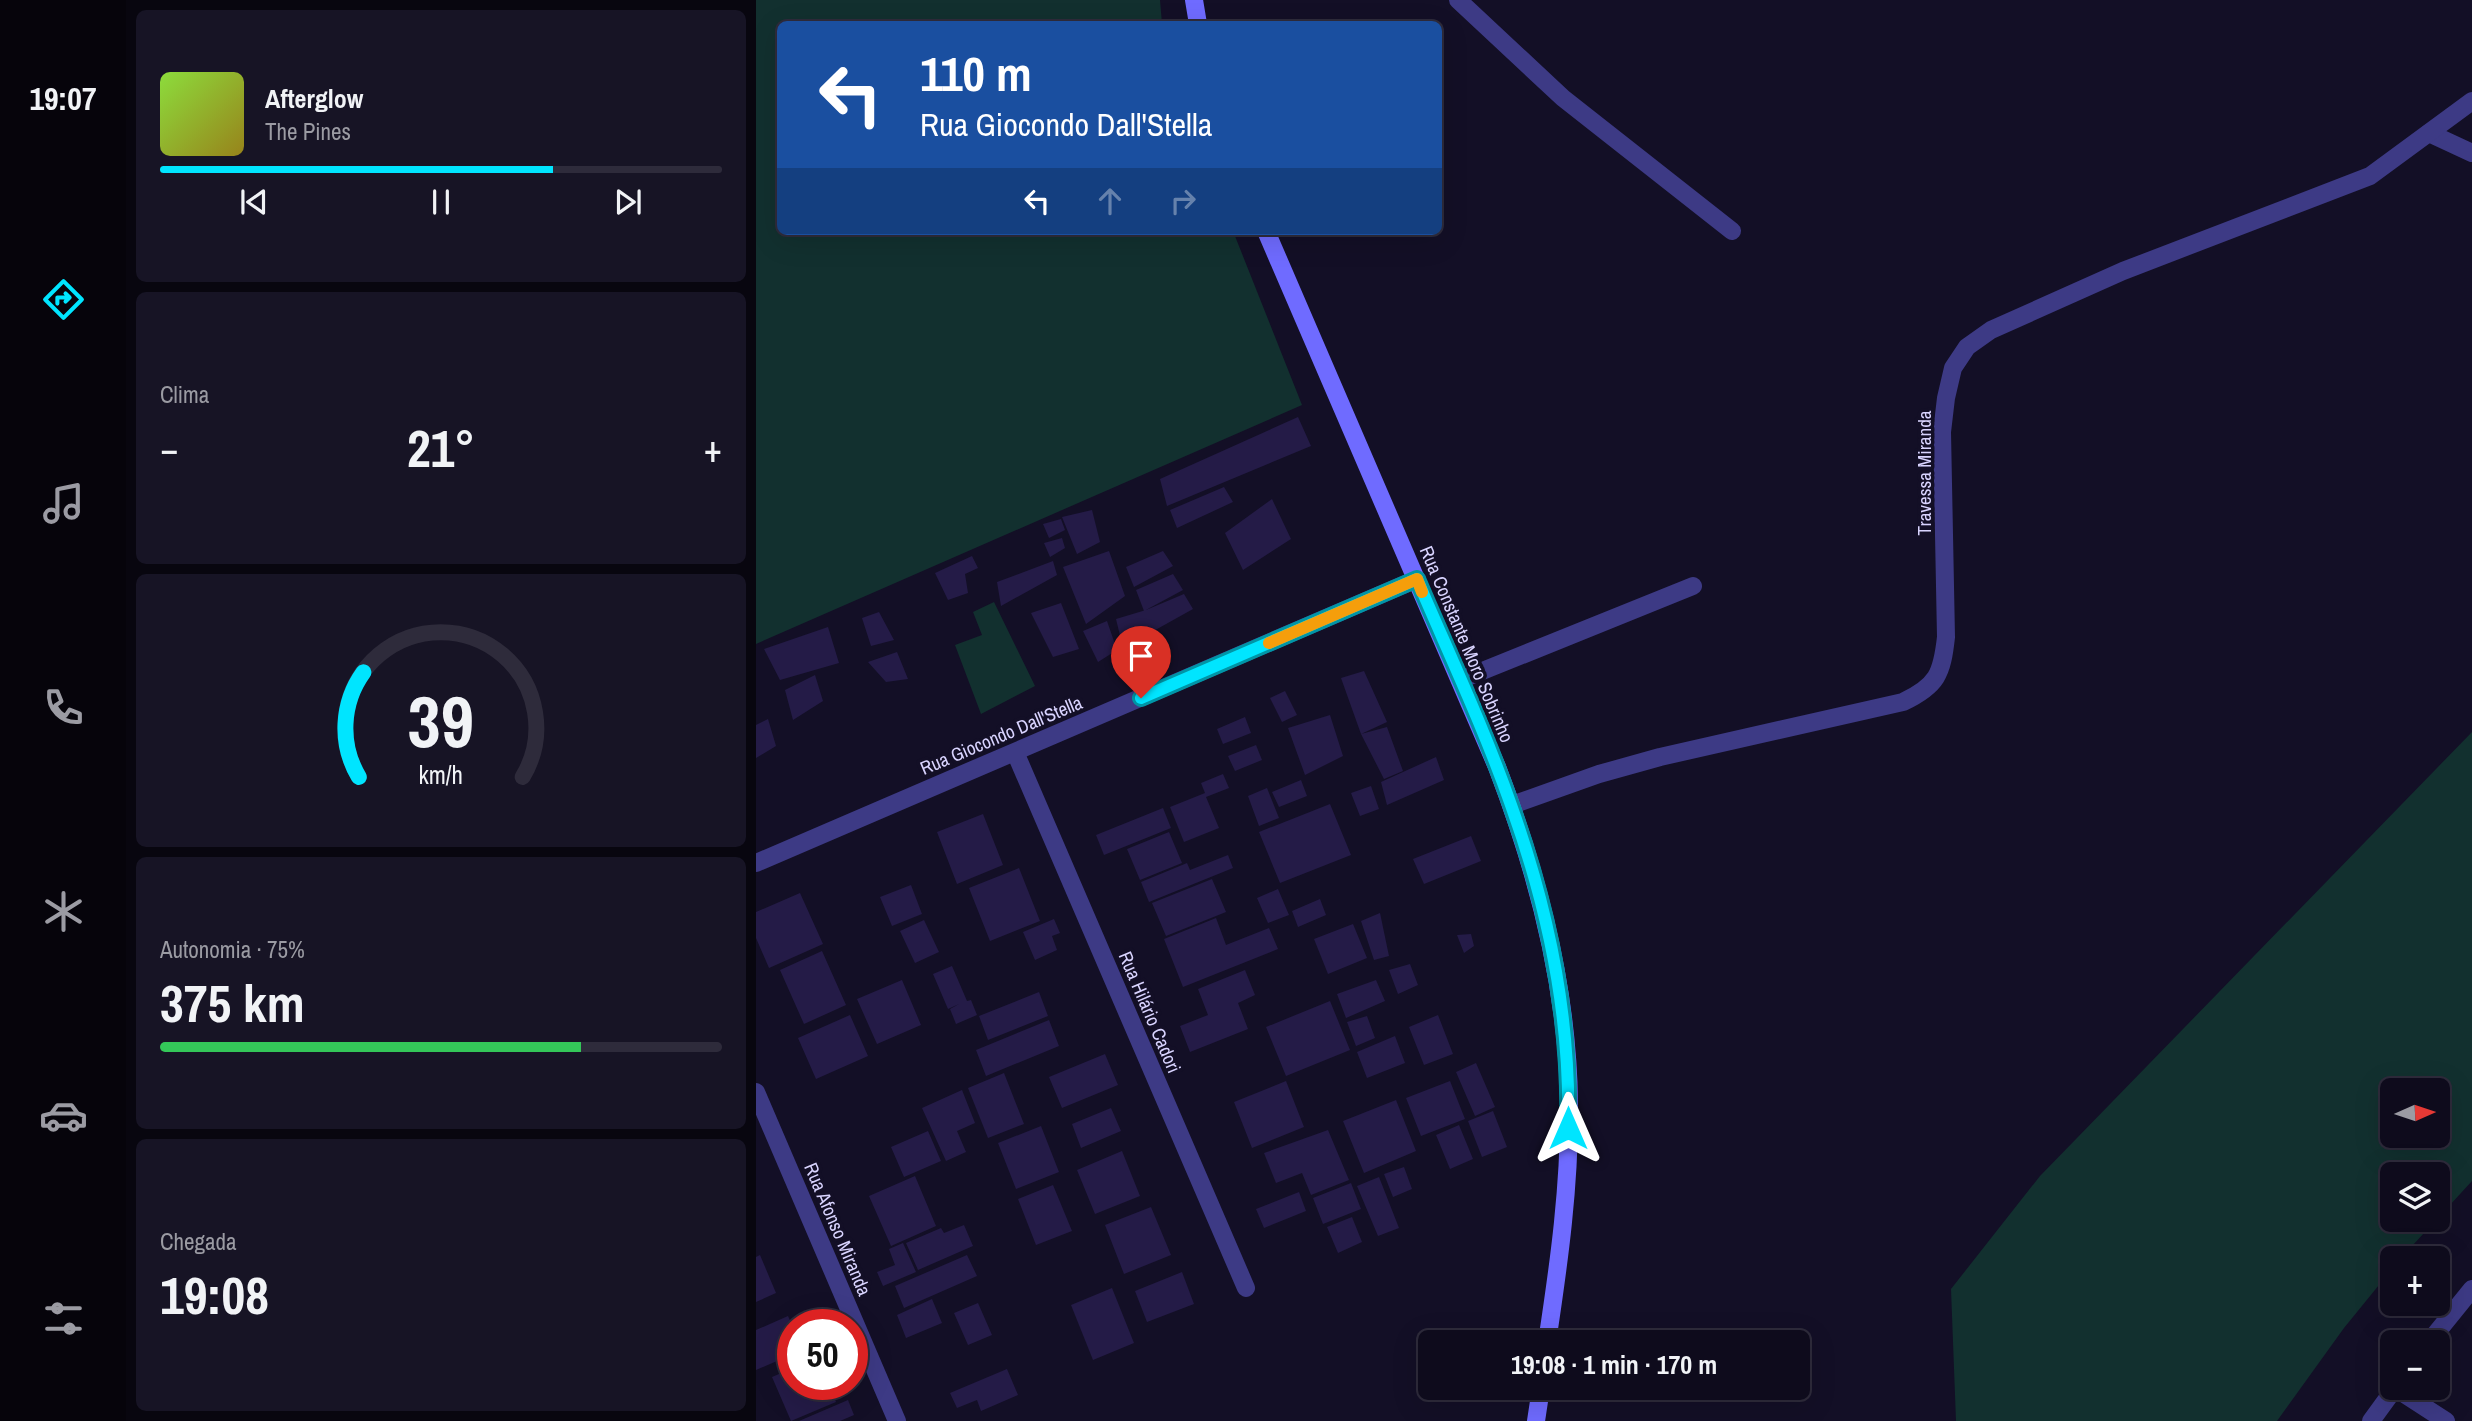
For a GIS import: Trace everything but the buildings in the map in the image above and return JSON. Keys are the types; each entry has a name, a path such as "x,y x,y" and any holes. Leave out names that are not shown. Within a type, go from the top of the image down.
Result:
{"main road":[{"path":"1194,0 1198,21"},
{"name":"Rua Constante Moro Sobrinho","path":"1268,235 1512,805 1543,912 1566,1039 1569,1103 1567,1177 1550,1330"},
{"path":"1536,1421 1539,1400"}],"street":[{"path":"1458,0 1563,98 1732,231"},
{"name":"Travessa Miranda","path":"1512,805 1660,757 1903,702 1923,693 1936,680 1943,662 1946,638 1942,432 1945,398 1953,368 1967,347 1991,330 2123,271 2370,176 2472,101"},
{"path":"2429,133 2472,153"},
{"name":"Rua Giocondo Dall'Stella","path":"756,863 1417,579"},
{"path":"1460,680 1693,586"},
{"name":"Rua Hilário Cadori","path":"1015,752 1246,1288"},
{"name":"Rua Afonso Miranda","path":"756,1092 897,1421"},
{"path":"2438,1330 2472,1289"},
{"path":"2371,1421 2386,1400"},
{"path":"2414,1400 2446,1421"}],"green space":[{"path":"756,0 1160,0 1162,21 777,21 777,235 1235,235 1302,405 756,644"},
{"path":"994,602 1035,686 981,714 955,645 982,635 973,612"},
{"path":"2472,732 2472,1181 2450,1205 2450,1162 2380,1162 2380,1232 2425,1232 2412,1246 2380,1246 2380,1284 2344,1328 2277,1421 1956,1421 1951,1289 2040,1176"}],"slow traffic":[{"path":"1269,643 1417,579 1422,592"}],"route":[{"path":"1141,698 1417,579 1497,767 1529,861 1555,968 1566,1039 1568,1128"}]}
